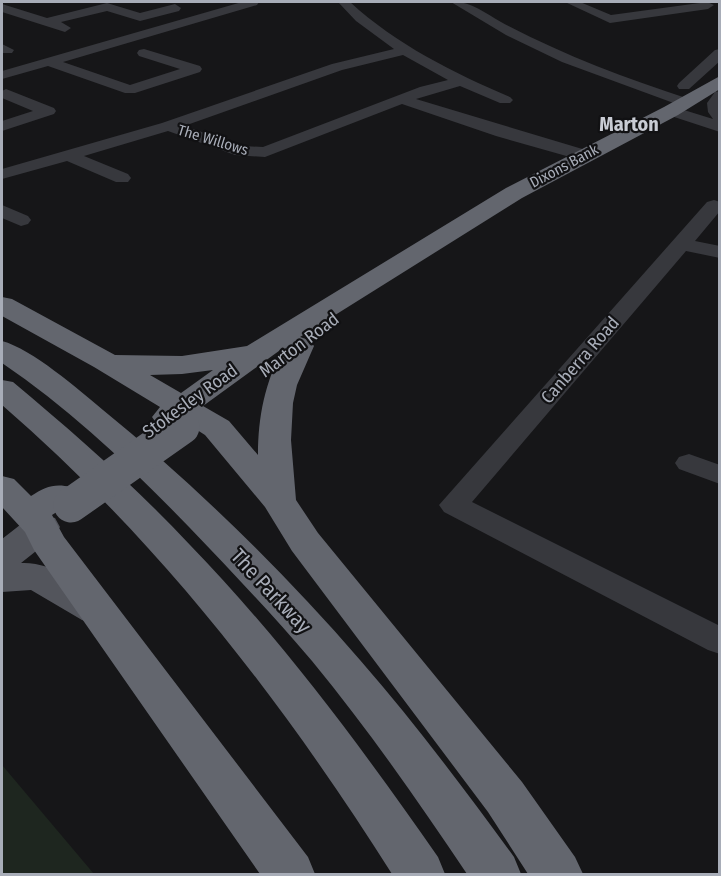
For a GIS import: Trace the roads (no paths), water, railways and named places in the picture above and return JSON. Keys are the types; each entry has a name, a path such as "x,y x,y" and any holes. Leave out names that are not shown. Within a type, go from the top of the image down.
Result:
{"highway":[{"name":"Dixons Bank","path":"412,256 514,193 584,155 684,94 720,81"},
{"name":"Marton Road","path":"183,417 226,399 309,331 392,276 412,256"},
{"path":"2,305 105,361 183,417 216,428 278,500 304,542 505,797 557,874"},
{"name":"Stokesley Road","path":"40,515 183,417 262,349 309,331"},
{"path":"278,500 276,409 279,390 309,331"},
{"path":"105,361 154,367 182,367 210,363 262,349"},
{"name":"The Parkway","path":"2,350 107,429 176,492 295,615 364,695 496,874"},
{"path":"2,389 82,456 138,512 218,600 282,678 369,796 420,874"},
{"path":"2,487 40,515 47,542 290,874"}],"main road":[{"name":"Stokesley Road","path":"2,558 40,515"},
{"path":"2,578 31,576 46,580 98,611"}],"street":[{"path":"2,75 253,2"},
{"path":"344,2 366,23 406,50 460,81 505,100"},
{"path":"457,2 496,24 575,62 684,94 720,127"},
{"path":"572,2 637,30"},
{"path":"4,8 26,4"},
{"path":"47,22 107,7 140,17 192,4"},
{"path":"610,19 709,5"},
{"path":"4,8 111,44"},
{"name":"The Willows","path":"168,126 338,67 406,50"},
{"path":"48,62 130,90 195,69 144,53"},
{"path":"684,94 720,53"},
{"name":"The Willows","path":"168,126 241,151 265,152 425,90 460,81"},
{"path":"2,126 48,111 6,94"},
{"path":"720,95 714,105 715,112 720,118"},
{"path":"401,99 502,132 584,155"},
{"path":"2,174 168,126"},
{"path":"70,156 122,178"},
{"name":"Canberra Road","path":"714,206 454,505 720,641"},
{"path":"2,211 21,220"},
{"path":"681,244 720,252"},
{"path":"689,463 720,476"}],"district":[{"name":"Marton","path":"629,124"}]}
